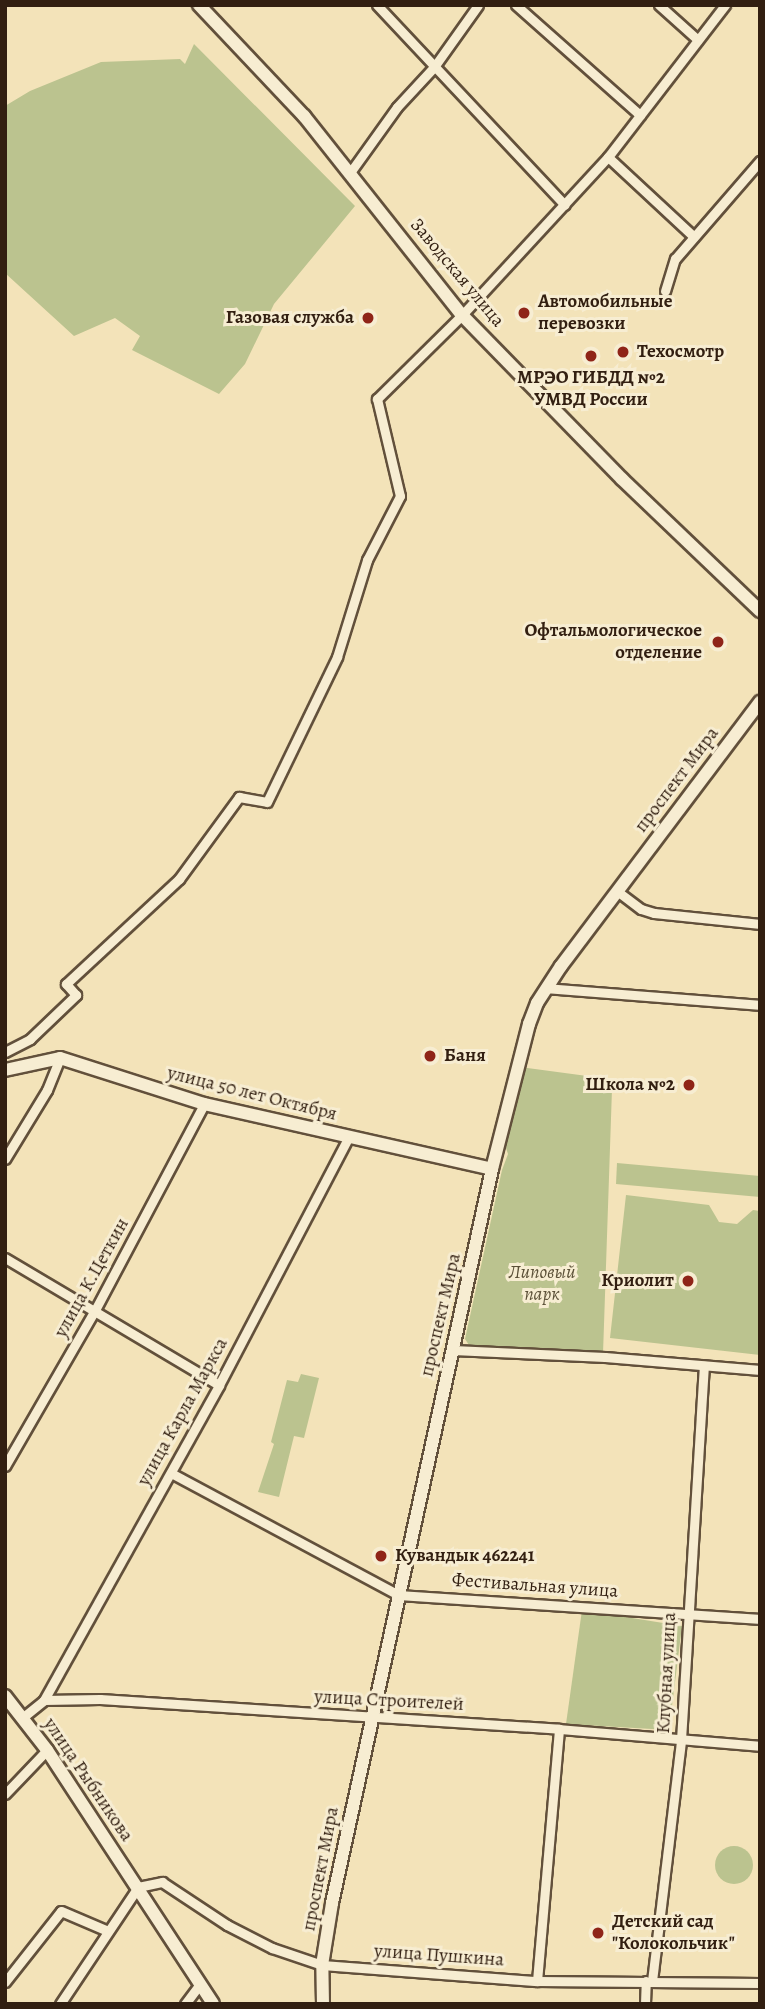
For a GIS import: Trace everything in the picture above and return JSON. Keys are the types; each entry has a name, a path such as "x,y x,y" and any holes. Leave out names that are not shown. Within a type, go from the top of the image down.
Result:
{"street":[{"name":"Заводская улица","path":"199,5 304,116 408,243 462,315 622,479 760,611"},
{"path":"377,5 565,205"},
{"path":"349,174 397,107 434,67 478,5"},
{"path":"516,5 640,115"},
{"path":"659,5 698,40"},
{"path":"5,1052 30,1039 76,995 66,984 179,879 240,797 267,802 337,657 367,560 400,496 377,399 462,315 565,205 608,156 725,5"},
{"path":"608,156 694,237"},
{"path":"665,291 676,259 760,161"},
{"name":"проспект Мира","path":"323,2004 322,1965 332,1903 492,1169 529,1024 546,988 760,702"},
{"path":"617,891 641,909 654,913 760,923"},
{"path":"546,988 760,1006"},
{"path":"5,1070 60,1058"},
{"path":"5,1159 47,1090 60,1058"},
{"name":"улица 50 лет Октября","path":"60,1058 204,1104 492,1169"},
{"name":"улица К.Цеткин","path":"5,1466 94,1312 204,1104"},
{"name":"улица Карла Маркса","path":"44,1700 219,1385 348,1138"},
{"path":"5,1258 219,1385"},
{"path":"453,1350 760,1370"},
{"name":"Клубная улица","path":"645,2004 681,1740 690,1614 687,1596 704,1366"},
{"name":"Фестивальная улица","path":"171,1473 399,1595 760,1619"},
{"name":"улица Рыбникова","path":"5,1696 47,1750 213,2004"},
{"name":"улица Строителей","path":"44,1700 100,1699 371,1719 559,1729 760,1746"},
{"path":"22,1718 44,1700"},
{"path":"537,1981 559,1729"},
{"path":"5,1794 47,1750"},
{"name":"улица Пушкина","path":"138,1887 162,1882 227,1925 272,1948 322,1965 537,1981 760,1983"},
{"path":"60,2004 138,1887"},
{"path":"5,1982 61,1911 108,1931"},
{"path":"185,2004 200,1984"}],"green space":[{"path":"194,44 355,206 274,304 245,364 219,394 132,350 140,336 115,318 74,336 5,273 5,106 30,91 101,62 180,59 185,64"},
{"name":"Липовый парк","path":"520,1067 602,1078 612,1089 603,1354 471,1348 465,1339 502,1170 508,1154 503,1139"},
{"path":"617,1163 760,1176 760,1197 616,1184"},
{"name":"Криолит","path":"626,1195 709,1205 719,1222 737,1224 753,1210 760,1211 760,1355 610,1338"},
{"path":"301,1374 319,1378 304,1438 294,1436 279,1497 258,1492 274,1444 271,1442 287,1380 298,1382"},
{"path":"582,1610 682,1626 669,1730 566,1724"},
{"path":"734,1846 747,1852 753,1865 747,1878 734,1884 721,1878 715,1865 721,1852"}],"place":[{"name":"Автомобильные перевозки","path":"524,313"},
{"name":"Газовая служба","path":"368,318"},
{"name":"Техосмотр","path":"623,352"},
{"name":"МРЭО ГИБДД №2 УМВД России","path":"591,356"},
{"name":"Офтальмологическое отделение","path":"718,642"},
{"name":"Баня","path":"430,1056"},
{"name":"Школа №2","path":"689,1085"},
{"name":"Криолит","path":"688,1281"},
{"name":"Кувандык 462241","path":"381,1556"},
{"name":"Детский сад \"Колокольчик\"","path":"598,1933"}]}
